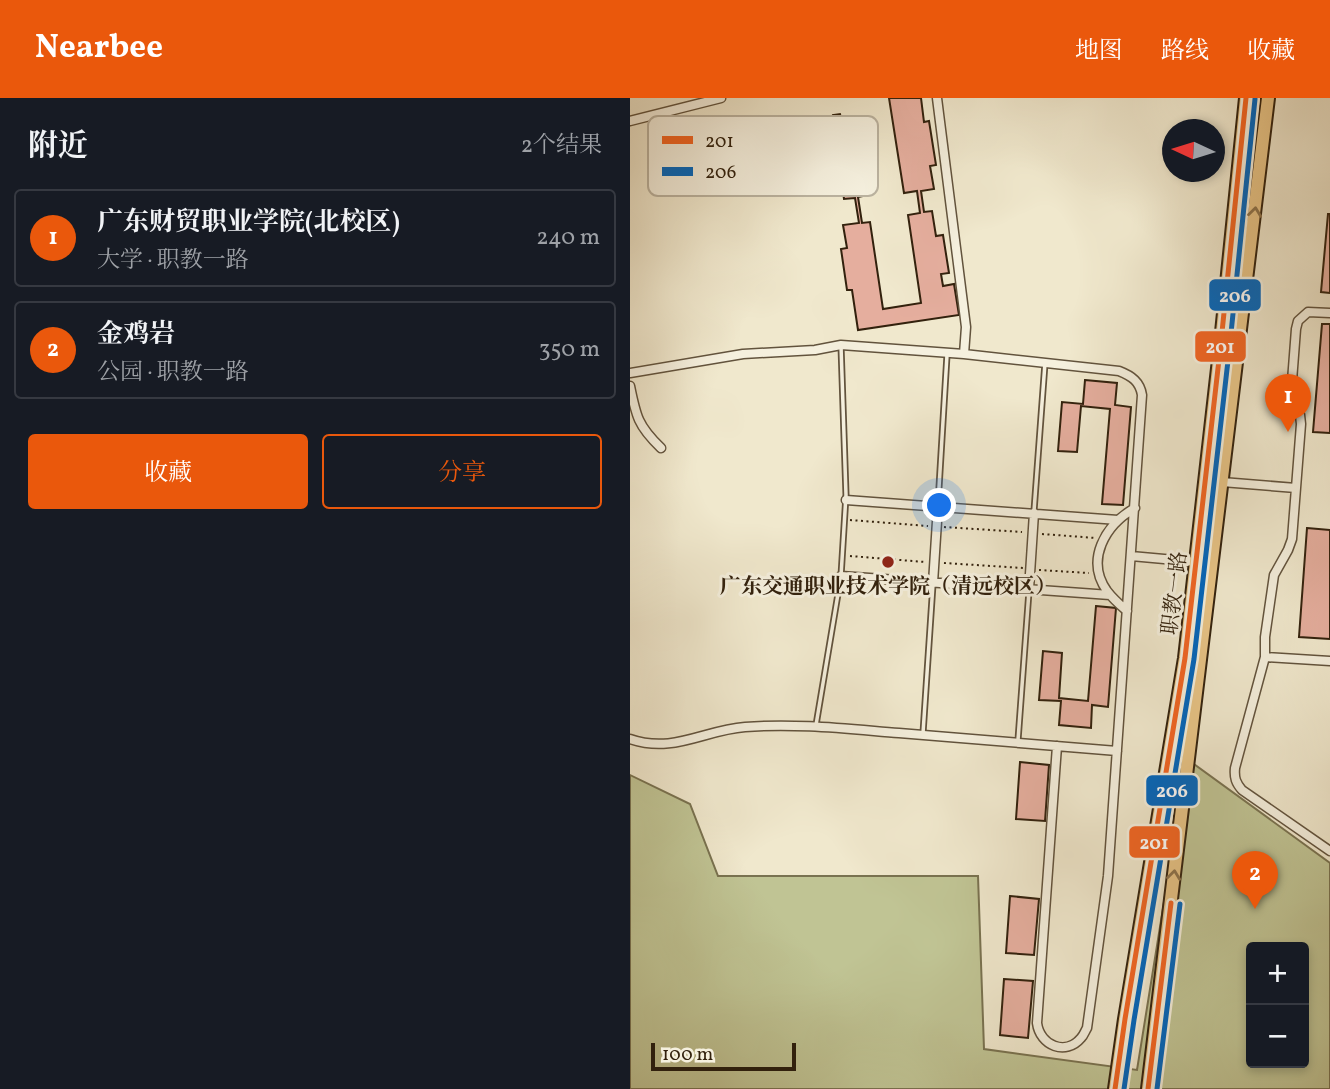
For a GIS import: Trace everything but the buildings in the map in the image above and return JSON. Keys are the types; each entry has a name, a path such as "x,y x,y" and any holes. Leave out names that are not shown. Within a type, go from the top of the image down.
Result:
{"main road":[{"name":"职教一路","path":"1115,1089 1185,659 1246,98"},
{"name":"职教一路","path":"1148,1089 1268,98"}],"street":[{"path":"650,116 721,98"},
{"path":"937,98 966,327 964,354"},
{"path":"630,121 648,116"},
{"path":"1330,313 1308,312 1298,321 1296,329 1291,394 1301,424 1292,539 1274,575 1265,636 1265,657 1234,775 1242,790 1330,851"},
{"path":"630,373 743,354 815,350 841,345 964,354 1129,374 1141,387 1142,396 1108,876 1087,1028 1081,1040 1068,1046 1056,1047 1044,1041 1038,1032 1037,1023 1057,746"},
{"path":"630,386 641,426 661,448"},
{"path":"1222,482 1296,488"},
{"path":"846,500 1118,520"},
{"path":"933,583 938,506"},
{"path":"1127,611 1106,589 1100,574 1099,557 1104,538 1118,520 1135,509"},
{"path":"1029,589 1034,513"},
{"path":"1131,556 1196,562"},
{"path":"841,576 1110,595"},
{"path":"1265,657 1330,661"},
{"path":"630,739 648,743 679,743 737,727 774,725 1117,751"}],"lane":[{"path":"816,727 841,576 845,520 841,345"},
{"path":"938,506 948,353"},
{"path":"1034,513 1045,363"},
{"path":"923,735 933,583"},
{"path":"1017,743 1029,589"}],"path":[{"path":"845,520 1104,538"},
{"path":"842,556 1100,574"}],"green space":[{"path":"1187,759 1330,863 1330,1089 630,1089 630,775 690,804 718,876 978,876 984,1049 1137,1070"}],"transit line":[{"name":"201","path":"1115,1089 1185,658 1246,98"},
{"name":"206","path":"1124,1089 1194,659 1255,99"},
{"name":"201","path":"1148,1089 1171,903"},
{"name":"206","path":"1157,1089 1180,904"}],"place":[{"name":"广东财贸职业学院(北校区)","path":"1288,432"},
{"name":"广东交通职业技术学院（清远校区）","path":"888,562"},
{"name":"金鸡岩","path":"1255,909"}]}
